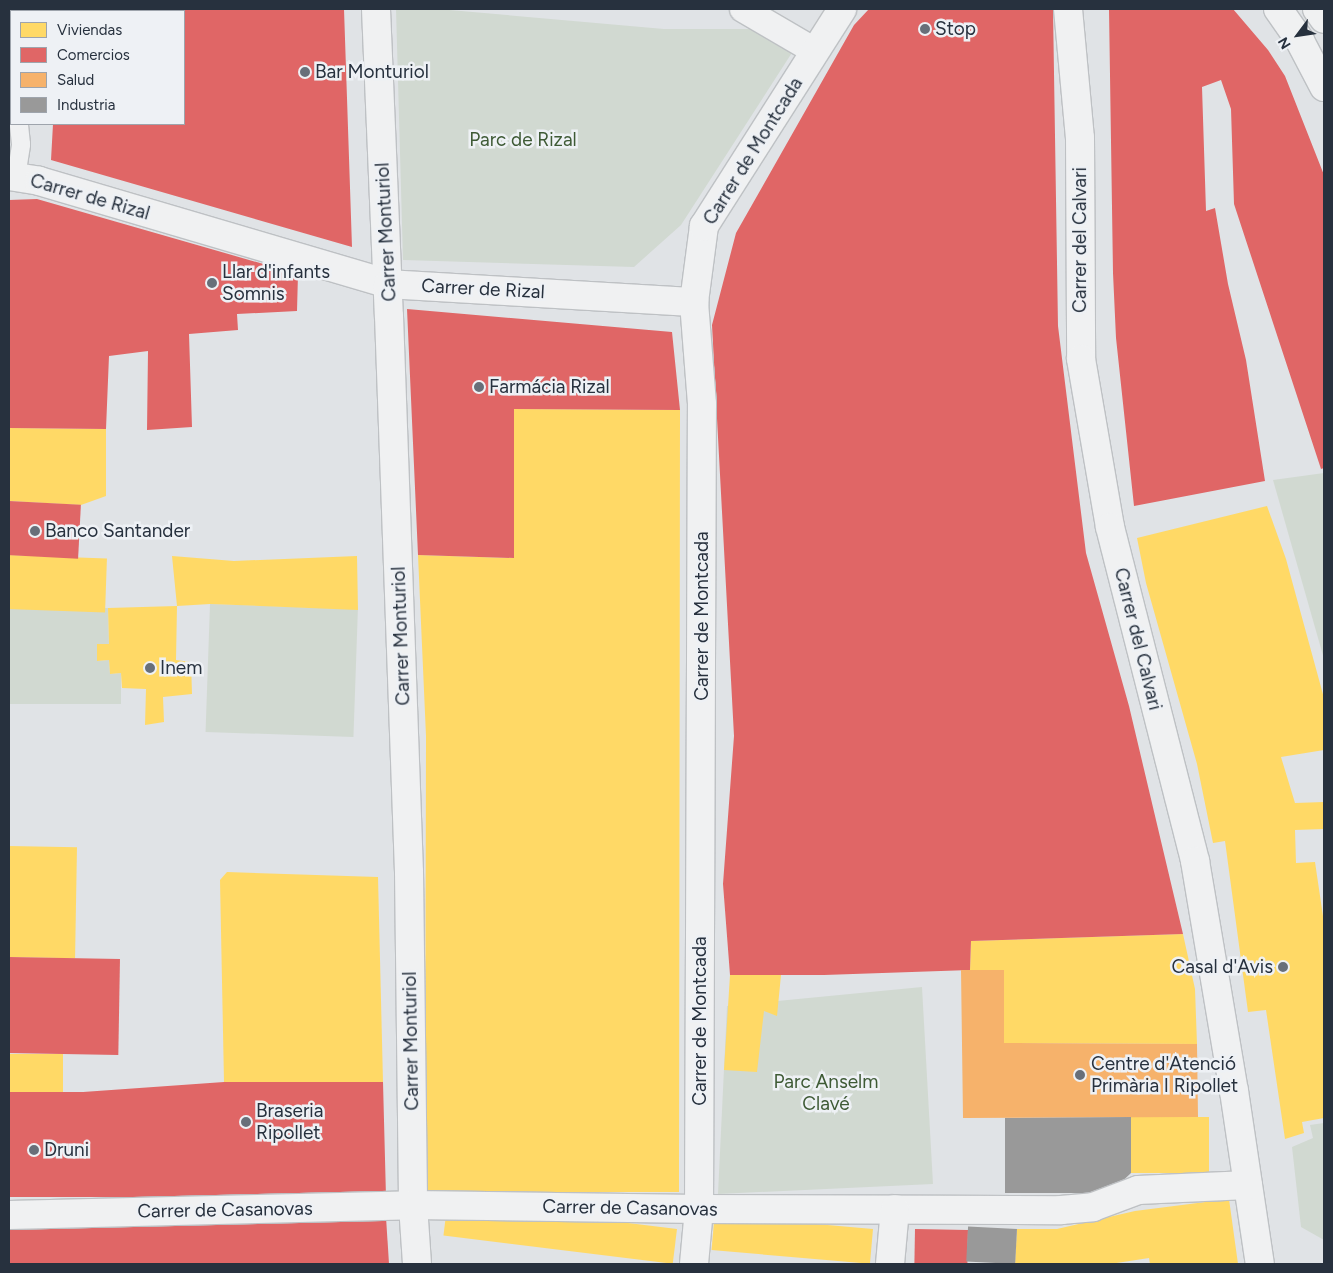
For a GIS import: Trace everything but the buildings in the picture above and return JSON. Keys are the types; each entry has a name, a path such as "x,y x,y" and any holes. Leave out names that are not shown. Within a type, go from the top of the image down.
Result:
{"street":[{"name":"Carrer Monturiol","path":"376,9 409,872 413,1205 417,1264"},
{"path":"743,9 815,51"},
{"name":"Carrer de Montcada","path":"694,1264 700,1209 702,404 694,302 704,226 842,9"},
{"name":"Carrer del Calvari","path":"1068,9 1080,138 1081,359 1110,527 1195,861 1260,1264"},
{"path":"1278,9 1300,41 1324,87"},
{"path":"1317,9 1324,19"},
{"name":"Carrer de Rizal","path":"12,177 39,181 388,284 694,302"},
{"name":"Carrer de Casanovas","path":"9,1214 413,1205 700,1209 1061,1210 1093,1207 1138,1190 1248,1185"},
{"path":"890,1264 895,1209"}],"lane":[{"path":"12,177 21,144 18,125"}],"green space":[{"name":"Parc de Rizal","path":"396,9 438,9 664,29 763,29 795,48 681,225 634,267 403,260"},
{"path":"1324,473 1324,659 1273,480"},
{"path":"210,604 358,609 353,737 206,732"},
{"path":"108,608 109,644 97,661 109,660 110,674 121,673 121,704 9,704 9,609"},
{"name":"Parc Anselm Clavé","path":"922,987 933,1184 718,1194 727,1006"},
{"path":"1324,1123 1324,1240 1301,1227 1292,1147 1313,1138 1310,1125"}],"place":[{"name":"Stop","path":"925,29"},
{"name":"Bar Monturiol","path":"305,72"},
{"name":"Llar d'infants Somnis","path":"212,283"},
{"name":"Farmácia Rizal","path":"479,387"},
{"name":"Banco Santander","path":"35,531"},
{"name":"Inem","path":"150,668"},
{"name":"Casal d'Avis","path":"1283,967"},
{"name":"Centre d'Atenció Primària I Ripollet","path":"1080,1075"},
{"name":"Braseria Ripollet","path":"246,1122"},
{"name":"Druni","path":"34,1150"}]}
